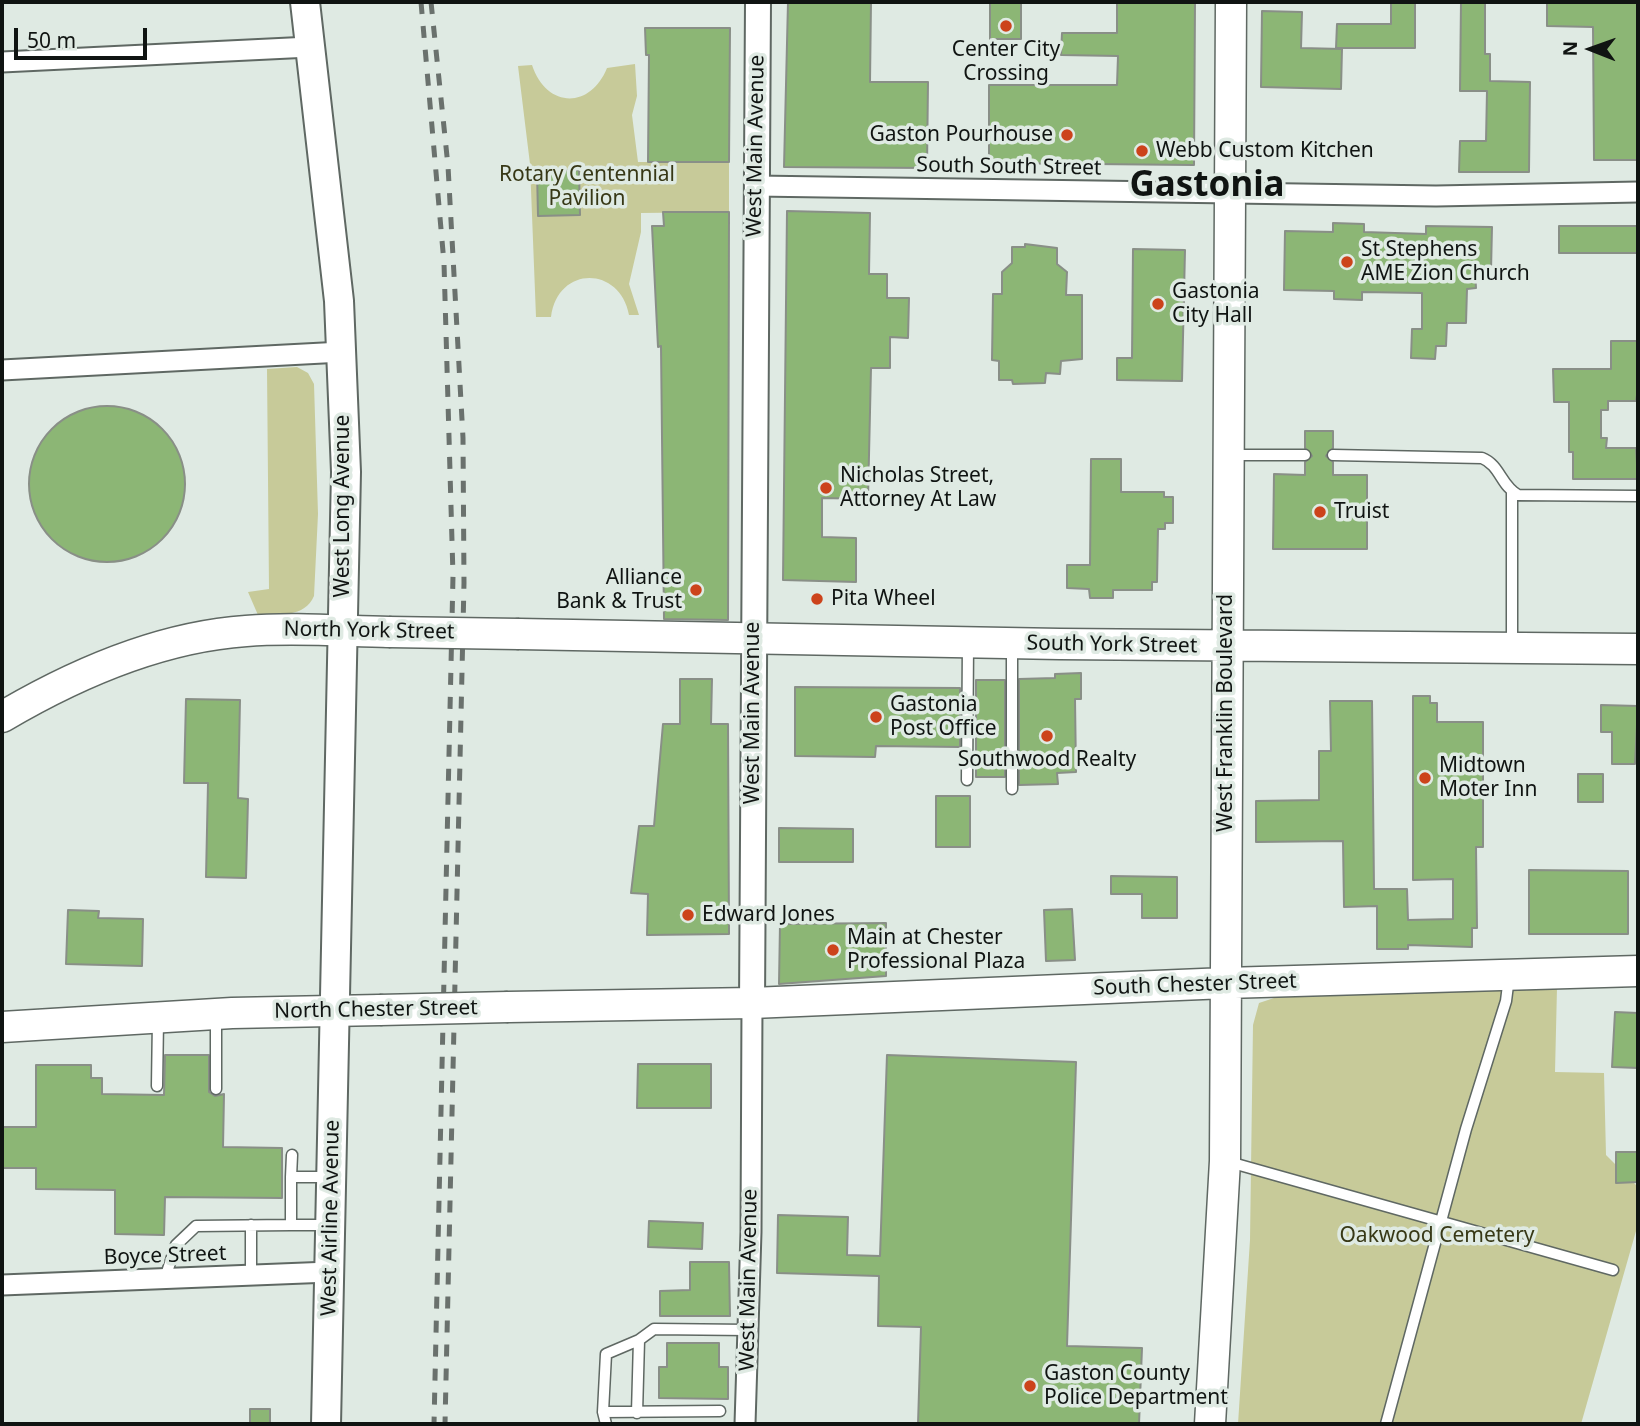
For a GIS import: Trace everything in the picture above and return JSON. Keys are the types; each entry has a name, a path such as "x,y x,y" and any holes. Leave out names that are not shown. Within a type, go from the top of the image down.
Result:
{"main road":[{"name":"West Long Avenue","path":"305,2 342,352 346,472 334,1013"},
{"name":"West Franklin Boulevard","path":"1210,1424 1225,1161 1231,2"},
{"name":"North York Street","path":"2,717 52,688 99,668 179,643 243,631 753,639"},
{"name":"South York Street","path":"753,639 1638,649"},
{"name":"South Chester Street","path":"752,1003 1226,983 1638,971"},
{"name":"North Chester Street","path":"2,1027 216,1014 752,1003"},
{"name":"West Airline Avenue","path":"326,1424 334,1013"}],"street":[{"name":"West Main Avenue","path":"745,1424 749,1330 752,1003 758,2"},
{"path":"2,62 310,47"},
{"name":"South South Street","path":"756,186 1436,197 1638,192"},
{"path":"2,370 342,352"},
{"name":"Boyce Street","path":"2,1285 330,1272"}],"lane":[{"path":"1227,455 1305,455"},
{"path":"1333,455 1462,457 1488,460 1513,492 1524,496 1638,496"},
{"path":"1511,648 1513,492"},
{"path":"967,780 968,642"},
{"path":"1012,643 1012,789"},
{"path":"1386,1424 1440,1221 1506,1001 1509,976"},
{"path":"216,1014 216,1089"},
{"path":"158,1017 158,1086"},
{"path":"291,1225 292,1155"},
{"path":"1225,1161 1613,1270"},
{"path":"291,1177 332,1177"},
{"path":"251,1225 251,1275"},
{"path":"165,1278 176,1245 196,1226 331,1225"},
{"path":"606,1424 603,1412 606,1354 639,1340 654,1329 749,1330"},
{"path":"636,1413 639,1340"},
{"path":"603,1412 720,1411"}],"green space":[{"name":"Rotary Centennial Pavilion","path":"635,64 637,96 632,115 638,162 729,162 729,212 641,213 641,232 629,284 639,315 629,315 623,299 614,287 602,280 589,278 576,281 565,288 556,300 551,317 536,317 530,164 518,66 532,65 547,90 568,98 579,97 590,91 607,68"},
{"path":"297,367 308,373 314,384 318,514 314,596 310,603 298,611 258,615 248,592 269,589 267,369"},
{"name":"Oakwood Cemetery","path":"1557,988 1555,1072 1604,1073 1606,1155 1638,1187 1638,1224 1581,1424 1238,1424 1250,1240 1253,1025 1259,1003 1280,996"}],"building":[{"path":"788,2 871,2 870,82 928,82 927,168 784,167"},
{"path":"990,2 1021,2 1021,39 990,39"},
{"path":"1117,2 1195,2 1194,165 989,163 989,85 1117,85 1118,56 1061,55 1062,33 1117,33"},
{"path":"1391,2 1415,2 1415,48 1336,48 1337,24 1391,24"},
{"path":"1461,2 1485,2 1485,54 1490,54 1490,81 1530,82 1529,172 1459,172 1460,141 1486,141 1487,91 1460,91"},
{"path":"1547,2 1638,2 1638,160 1594,160 1593,27 1547,26"},
{"path":"1262,11 1302,12 1301,48 1342,49 1341,89 1261,87"},
{"path":"645,28 730,28 729,162 648,162 649,55 646,55"},
{"name":"Rotary Centennial Pavilion","path":"579,170 580,215 538,216 537,171"},
{"path":"787,211 870,213 869,274 887,274 887,298 909,298 908,338 890,337 890,368 871,368 868,499 822,498 822,537 856,538 856,582 783,580"},
{"path":"663,212 729,212 728,620 664,619 661,346 658,347 652,226 664,226"},
{"path":"1333,223 1364,224 1364,232 1426,234 1426,226 1492,227 1491,271 1475,272 1476,288 1467,289 1466,323 1447,323 1446,346 1436,346 1435,359 1411,358 1412,329 1422,329 1422,293 1362,292 1362,300 1334,299 1334,291 1284,290 1285,231 1333,232"},
{"path":"1559,226 1638,226 1638,253 1559,253"},
{"path":"1025,244 1057,248 1057,264 1067,272 1066,295 1082,295 1082,359 1061,361 1060,374 1046,373 1045,383 1013,384 1012,380 999,380 999,361 992,360 993,294 1002,294 1002,272 1012,263 1012,247 1025,247"},
{"name":"Gastonia City Hall","path":"1133,249 1185,250 1182,381 1117,380 1117,358 1132,358"},
{"path":"1611,341 1638,341 1638,389 1636,401 1608,401 1608,410 1601,410 1601,438 1607,438 1606,448 1636,448 1638,479 1573,479 1573,452 1569,452 1569,402 1554,402 1553,369 1611,369"},
{"path":"107,406 137,412 162,429 179,454 185,484 179,514 162,539 137,556 107,562 77,556 52,539 35,514 29,484 35,454 52,429 77,412"},
{"name":"Truist","path":"1305,431 1333,431 1333,448 1326,456 1333,462 1333,475 1367,475 1367,549 1273,549 1274,474 1305,475 1305,462 1312,456 1305,448"},
{"path":"1091,459 1121,459 1121,492 1164,492 1164,497 1173,497 1173,523 1165,523 1165,529 1158,529 1157,582 1152,582 1152,590 1113,590 1113,598 1090,598 1089,589 1067,588 1067,565 1090,565"},
{"name":"Southwood Realty","path":"1081,673 1081,699 1075,699 1076,772 1057,773 1058,784 1019,785 1019,679 1055,678 1055,674"},
{"path":"680,679 712,679 711,724 728,724 729,934 647,935 648,894 631,893 639,826 654,826 663,724 680,724"},
{"path":"976,680 1005,680 1005,777 976,777"},
{"name":"Gastonia Post Office","path":"795,687 960,688 960,747 876,746 875,757 795,756"},
{"path":"1413,696 1430,696 1430,703 1437,703 1437,722 1483,722 1483,847 1476,847 1477,928 1472,928 1472,947 1408,945 1408,949 1377,949 1377,906 1344,907 1343,841 1256,842 1256,801 1319,800 1319,751 1331,751 1330,701 1372,701 1374,889 1407,889 1408,920 1453,919 1453,879 1413,880"},
{"path":"186,699 240,700 238,798 248,799 246,878 206,877 208,783 184,783"},
{"path":"1601,705 1638,706 1635,764 1612,764 1612,732 1601,732"},
{"path":"1578,774 1603,774 1603,802 1578,802"},
{"path":"936,796 970,796 970,847 936,847"},
{"path":"779,828 853,829 853,862 779,862"},
{"path":"1529,870 1628,871 1628,934 1529,934"},
{"path":"1111,876 1177,877 1177,918 1142,918 1142,894 1111,894"},
{"path":"1072,909 1075,960 1046,961 1044,910"},
{"path":"68,910 99,911 98,918 143,919 142,966 66,964"},
{"name":"Main at Chester Professional Plaza","path":"886,923 886,976 779,984 780,924"},
{"path":"1615,1012 1638,1013 1638,1068 1612,1067"},
{"path":"165,1055 209,1055 209,1092 215,1096 224,1094 223,1147 282,1148 282,1198 165,1197 164,1235 115,1234 115,1190 36,1189 36,1168 2,1168 2,1127 36,1127 36,1065 91,1065 91,1078 102,1078 102,1094 164,1095"},
{"path":"887,1055 1076,1062 1067,1346 1142,1348 1139,1424 918,1424 921,1327 878,1326 879,1276 777,1273 778,1215 848,1217 847,1255 880,1256"},
{"path":"638,1064 711,1064 711,1108 637,1108"},
{"path":"1616,1152 1638,1152 1638,1182 1616,1183"},
{"path":"649,1221 703,1223 702,1249 648,1247"},
{"path":"690,1262 729,1262 730,1316 660,1316 660,1291 690,1290"},
{"path":"667,1343 719,1343 719,1367 728,1367 728,1399 659,1398 659,1367 667,1367"},
{"path":"250,1409 270,1409 270,1424 250,1424"}],"railway":[{"path":"421,2 444,263 453,576 434,1424"},
{"path":"431,2 448,166 463,438 464,583 445,1424"}],"place":[{"name":"Center City Crossing","path":"1006,26"},
{"name":"Gaston Pourhouse","path":"1067,135"},
{"name":"Webb Custom Kitchen","path":"1142,151"},
{"name":"St Stephens AME Zion Church","path":"1347,262"},
{"name":"Gastonia City Hall","path":"1158,304"},
{"name":"Nicholas Street, Attorney At Law","path":"826,488"},
{"name":"Truist","path":"1320,512"},
{"name":"Alliance Bank & Trust","path":"696,590"},
{"name":"Pita Wheel","path":"817,599"},
{"name":"Gastonia Post Office","path":"876,717"},
{"name":"Southwood Realty","path":"1047,736"},
{"name":"Midtown Moter Inn","path":"1425,778"},
{"name":"Edward Jones","path":"688,915"},
{"name":"Main at Chester Professional Plaza","path":"833,950"},
{"name":"Gaston County Police Department","path":"1030,1386"}],"district":[{"name":"Gastonia","path":"1207,186"}]}
